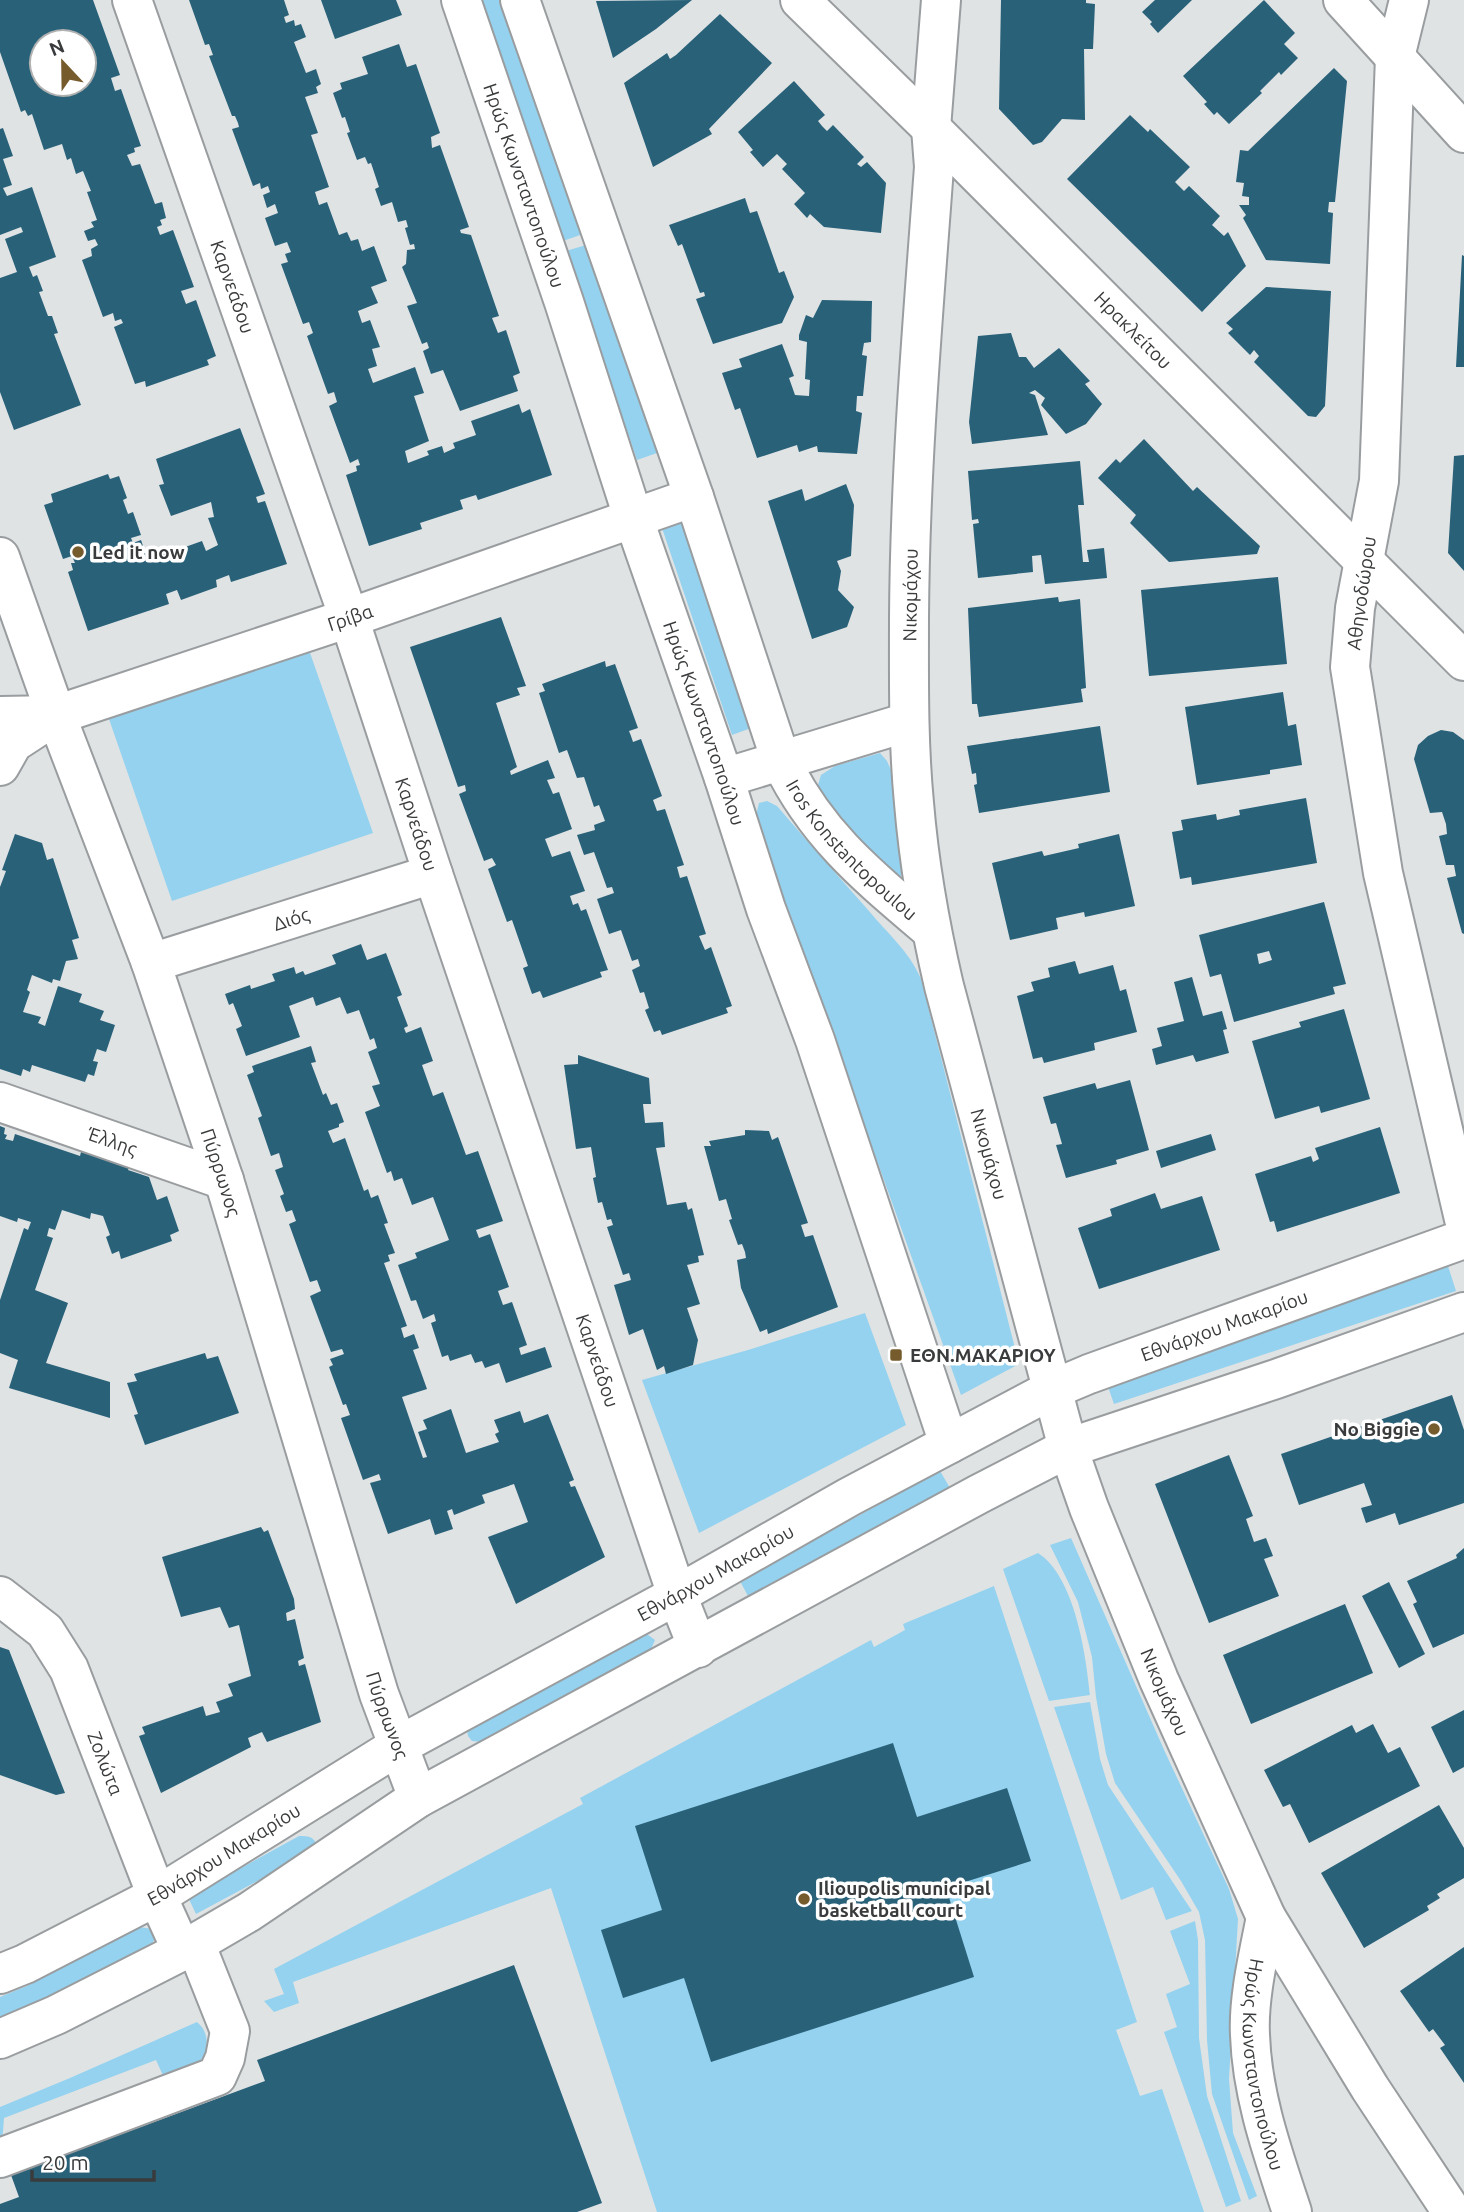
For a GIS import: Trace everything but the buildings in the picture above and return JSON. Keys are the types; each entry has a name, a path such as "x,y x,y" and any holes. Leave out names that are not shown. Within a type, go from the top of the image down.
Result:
{"street":[{"name":"Καρνεάδου","path":"132,0 349,618 677,1595 698,1648"},
{"name":"Ηρώς Κωνσταντοπούλου","path":"461,0 564,302 633,517 724,778 766,909 814,1040 949,1444"},
{"path":"520,0 694,497 780,761"},
{"name":"Ηρακλείτου","path":"800,0 1464,661"},
{"name":"Νικομάχου","path":"942,0 931,128 934,167 916,411 910,552 908,722 914,804 931,930 1068,1448 1089,1508 1159,1681 1266,1917 1370,2088 1452,2212"},
{"path":"1343,0 1464,133"},
{"name":"Αθηνοδώρου","path":"1409,0 1395,57 1379,481 1355,608 1350,667 1382,873 1464,1219"},
{"name":"Γρίβα","path":"0,716 56,715 349,618 694,497"},
{"name":"Πύρρωνος","path":"0,556 56,715 151,963 224,1180 379,1694 418,1798"},
{"path":"0,766 13,743 56,715"},
{"path":"724,778 908,722"},
{"name":"Iros Konstantopoulou","path":"780,761 794,789 816,821 847,857 931,930"},
{"name":"Διός","path":"151,963 433,874"},
{"name":"Έλλης","path":"0,1102 224,1180"},
{"name":"Εθνάρχου Μακαρίου","path":"0,1974 25,1964 157,1896 398,1746 677,1595 849,1497 1051,1391 1101,1370 1464,1239"},
{"path":"0,2039 56,2015 188,1947 249,1912 418,1798 1068,1448 1276,1379 1464,1312"},
{"name":"Ζολώτα","path":"0,1596 46,1631 69,1669 157,1896 188,1947 230,2032 225,2058 217,2076 0,2158"},
{"name":"Ηρώς Κωνσταντοπούλου","path":"1266,1917 1256,1969 1250,2032 1254,2080 1265,2131 1292,2212"}],"shaded area":[{"path":"481,0 503,0 583,234 563,241"},
{"path":"586,245 657,453 637,460 566,251"},
{"path":"681,522 751,728 732,735 662,528"},
{"path":"309,650 373,833 172,901 109,719"},
{"path":"880,753 891,770 902,866 901,876 896,879 890,876 820,792 818,785 821,775 835,766"},
{"path":"767,801 777,806 898,943 921,979 1019,1364 961,1395 755,820 759,803"},
{"path":"1448,1266 1456,1291 1114,1404 1106,1381"},
{"path":"865,1313 906,1425 699,1533 642,1380"},
{"path":"940,1471 950,1488 749,1598 740,1581"},
{"path":"1071,1538 1165,1752 1229,1889 1238,1919 1229,2079 1233,2133 1257,2196 1249,2200 1212,2094 1207,2040 1205,1940 1199,1912 1115,1783 1106,1754 1092,1657 1078,1602 1050,1545"},
{"path":"1038,1553 1051,1564 1070,1598 1082,1639 1090,1695 1049,1701 1003,1569"},
{"path":"994,1586 1137,2022 1116,2030 1140,2096 1162,2089 1204,2212 657,2212 551,1888 293,1982 299,2003 274,2012 264,2001 284,1994 274,1969 583,1804 580,1798 871,1640 874,1647 905,1630 903,1624"},
{"path":"644,1632 655,1640 648,1656 482,1742 472,1741 468,1736 467,1730"},
{"path":"1090,1702 1100,1759 1108,1785 1192,1911 1166,1920 1153,1887 1121,1900 1054,1707"},
{"path":"299,1836 310,1837 317,1846 313,1851 196,1914 188,1897"},
{"path":"1195,1921 1198,1940 1199,2038 1207,2096 1241,2201 1226,2207 1164,2032 1177,2027 1166,1994 1190,1984 1170,1931"},
{"path":"139,1927 152,1929 157,1937 152,1943 34,2006 0,2020 0,1997 27,1986"},
{"path":"197,2022 207,2040 205,2053 191,2070 165,2080 156,2060 4,2118 0,2145 0,2107"}],"place":[{"name":"Led it now","path":"78,552"},
{"name":"ΕΘΝ.ΜΑΚΑΡΙΟΥ","path":"896,1355"},
{"name":"Νο Biggie","path":"1434,1429"},
{"name":"Ilioupolis municipal basketball court","path":"804,1899"}]}
